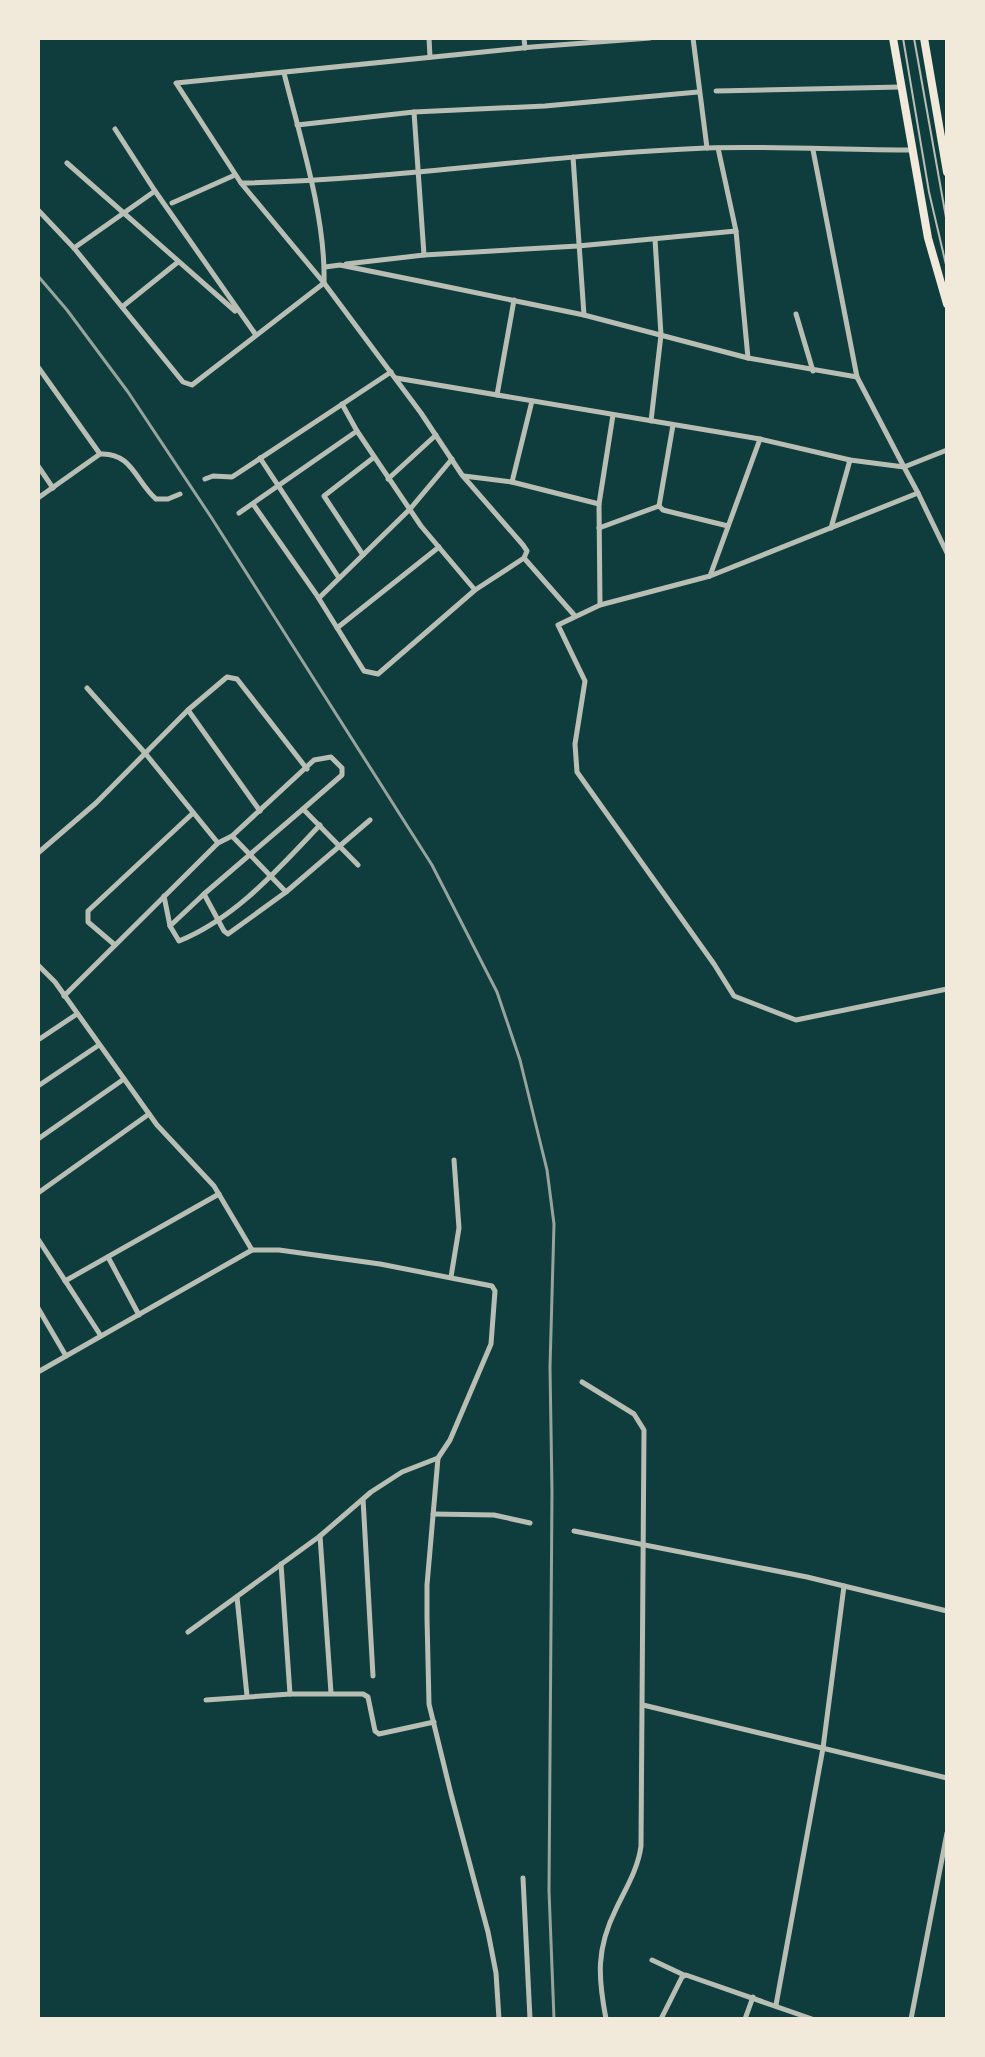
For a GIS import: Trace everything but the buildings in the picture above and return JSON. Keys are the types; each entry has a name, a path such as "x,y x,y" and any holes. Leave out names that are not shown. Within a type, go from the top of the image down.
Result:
{"main road":[{"path":"893,38 928,238 947,304"},
{"path":"924,38 944,134 947,172"}],"street":[{"path":"429,38 430,57"},
{"path":"524,38 525,48"},
{"path":"253,504 319,598 364,671 378,674 475,590 524,558 527,551 462,475 396,378 324,283 235,175 176,83 650,38"},
{"path":"693,38 707,148"},
{"path":"38,210 74,248 183,382 192,385 324,283 325,267 311,182 284,73"},
{"path":"716,91 901,87"},
{"path":"297,125 414,112 545,106 698,92"},
{"path":"414,112 424,255"},
{"path":"115,129 256,335"},
{"path":"241,183 311,182 573,157 707,148 912,150"},
{"path":"718,148 736,231 748,358"},
{"path":"813,150 857,377 947,553"},
{"path":"573,157 584,315"},
{"path":"67,163 242,317"},
{"path":"172,203 235,175"},
{"path":"74,248 155,191"},
{"path":"325,267 424,255 578,246 736,231"},
{"path":"651,421 661,335 655,239"},
{"path":"122,307 178,262"},
{"path":"340,265 584,315 748,358 857,377"},
{"path":"497,395 514,300"},
{"path":"796,314 813,371"},
{"path":"38,367 100,454"},
{"path":"205,479 213,476 232,477 391,372"},
{"path":"396,378 760,439 850,460 904,467 947,450"},
{"path":"512,482 532,401"},
{"path":"342,404 388,479 475,590"},
{"path":"600,605 599,504 613,415"},
{"path":"659,506 673,425"},
{"path":"239,513 357,431"},
{"path":"388,479 436,435"},
{"path":"710,576 760,439"},
{"path":"38,498 100,454 126,461 158,500 180,494"},
{"path":"260,458 339,578"},
{"path":"363,555 323,497 373,458"},
{"path":"319,598 410,509 452,459"},
{"path":"830,529 850,460"},
{"path":"38,466 53,488"},
{"path":"462,475 512,482 599,504"},
{"path":"918,493 710,576 600,605 558,625 585,681 575,744 577,772 734,996 796,1020 947,989"},
{"path":"599,528 659,506 728,526"},
{"path":"337,628 439,547"},
{"path":"524,558 575,616"},
{"path":"38,853 96,803 188,710 227,677 234,677 307,769"},
{"path":"87,688 218,843"},
{"path":"188,710 260,811"},
{"path":"64,996 218,843 232,836 314,760 331,757 338,762 343,773 170,926"},
{"path":"303,809 358,865"},
{"path":"115,945 88,922 88,911 193,813"},
{"path":"204,894 225,933 229,933 286,892 370,820"},
{"path":"164,896 170,926 179,941 219,921 271,877 320,825"},
{"path":"232,836 286,892"},
{"path":"38,965 149,1114 219,1194 252,1250"},
{"path":"38,1040 77,1014"},
{"path":"38,1086 99,1045"},
{"path":"38,1139 124,1079"},
{"path":"38,1193 149,1114"},
{"path":"451,1277 459,1228 454,1160"},
{"path":"65,1281 219,1194"},
{"path":"38,1240 101,1336"},
{"path":"38,1372 252,1250 279,1250 492,1286 495,1291 491,1344 450,1440 438,1458 427,1607 429,1704 488,1932 496,1973 499,2019"},
{"path":"108,1257 139,1315"},
{"path":"38,1308 66,1356"},
{"path":"582,1382 634,1414 642,1425 641,1846 637,1867 613,1914 603,1945 599,1976 606,2019"},
{"path":"188,1632 320,1536 363,1499 402,1472 438,1458"},
{"path":"363,1499 373,1676"},
{"path":"433,1514 494,1515 530,1523"},
{"path":"574,1531 844,1586 947,1611"},
{"path":"320,1536 331,1693"},
{"path":"281,1564 290,1694"},
{"path":"776,2005 823,1748 844,1586"},
{"path":"237,1597 247,1696"},
{"path":"206,1700 290,1694 366,1696 375,1731 380,1735 434,1722"},
{"path":"643,1705 947,1778"},
{"path":"911,2019 947,1833"},
{"path":"523,1878 530,2019"},
{"path":"652,1960 685,1975 812,2019"},
{"path":"661,2019 685,1975"},
{"path":"745,2019 753,1997"}],"lane":[{"path":"903,38 929,192 947,269"},
{"path":"914,38 947,223"}],"railway":[{"path":"38,276 128,392 432,865 497,992 520,1060 547,1170 554,1224 550,1367 549,1891 554,2019"}]}
